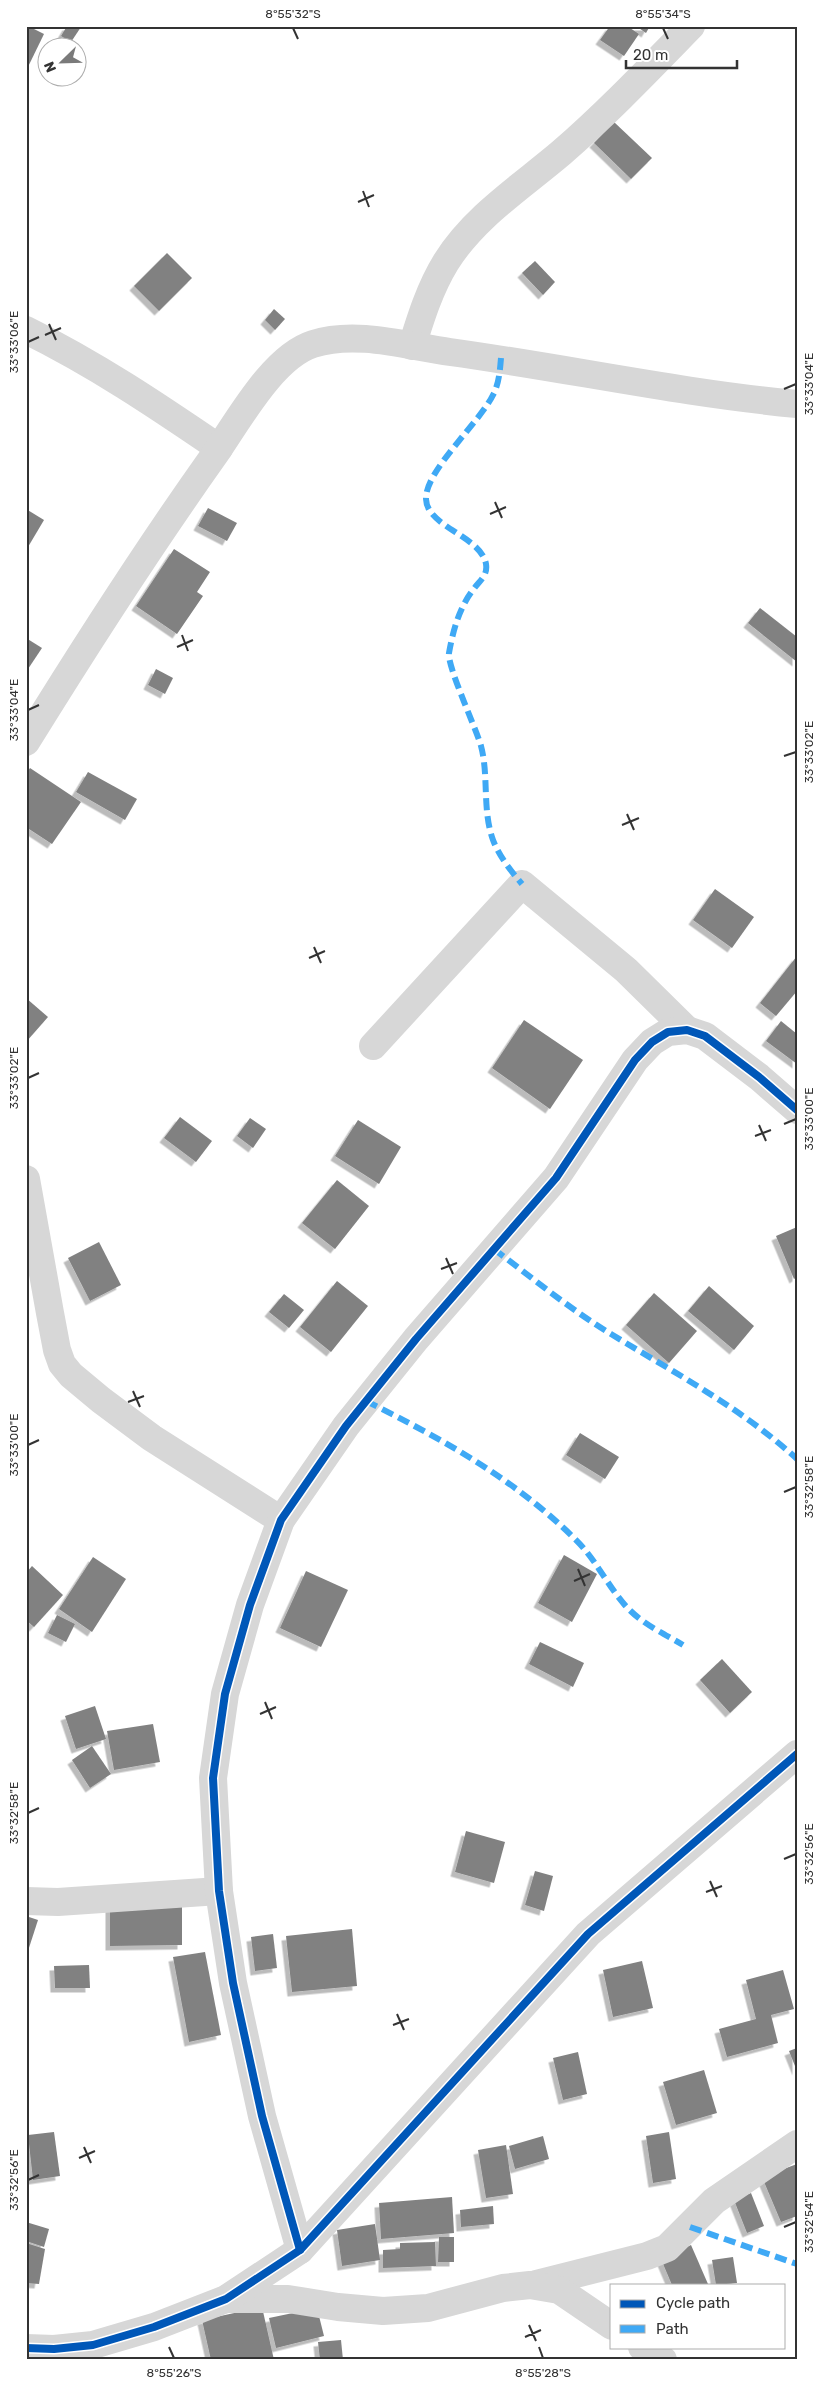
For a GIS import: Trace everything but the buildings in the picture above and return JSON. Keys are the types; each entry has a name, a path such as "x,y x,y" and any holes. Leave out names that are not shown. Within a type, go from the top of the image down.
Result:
{"street":[{"path":"412,346 436,279 472,228 582,133 691,26"},
{"path":"26,330 75,354 125,384 219,448"},
{"path":"26,742 113,603 258,390 293,354 312,344 329,340 356,339 501,358 735,398 797,404"},
{"path":"373,1046 522,884 626,970 687,1030"},
{"path":"300,2250 262,2116 233,1983 219,1891 213,1778 225,1694 250,1605 281,1520 346,1426 416,1339 556,1178 635,1060 652,1042 668,1032 687,1030 705,1036 797,1110"},
{"path":"26,1178 54,1332 62,1364 71,1375 101,1400 152,1438 281,1520"},
{"path":"26,2348 96,2352 226,2299 300,2250 588,1934 797,1754"},
{"path":"26,1902 58,1902 219,1891"},
{"path":"226,2299 288,2298 338,2307 383,2311 428,2308 503,2288 530,2285 647,2256 667,2248 714,2201 797,2144"},
{"path":"530,2285 559,2290 610,2325"},
{"path":"644,2348 663,2360"}],"marked path":[{"path":"501,358 498,382 493,395 443,461 428,488 426,499 429,509 435,517 475,546 482,554 486,564 486,572 468,597 457,620 449,653 452,670 481,746 485,769 486,805 493,840 502,858 522,884"},
{"path":"494,1249 581,1314 730,1407 797,1459"},
{"path":"366,1401 476,1461 551,1516 581,1546 630,1611 652,1627 683,1645"},
{"path":"690,2227 797,2264"}],"cycle path":[{"path":"300,2250 262,2116 233,1983 219,1891 213,1778 225,1694 250,1605 281,1520 346,1426 416,1339 556,1178 635,1060 652,1042 668,1032 687,1030 705,1036 759,1077 797,1110"},
{"path":"26,2348 54,2349 93,2345 154,2327 226,2299 300,2250 588,1934 797,1754"}]}
